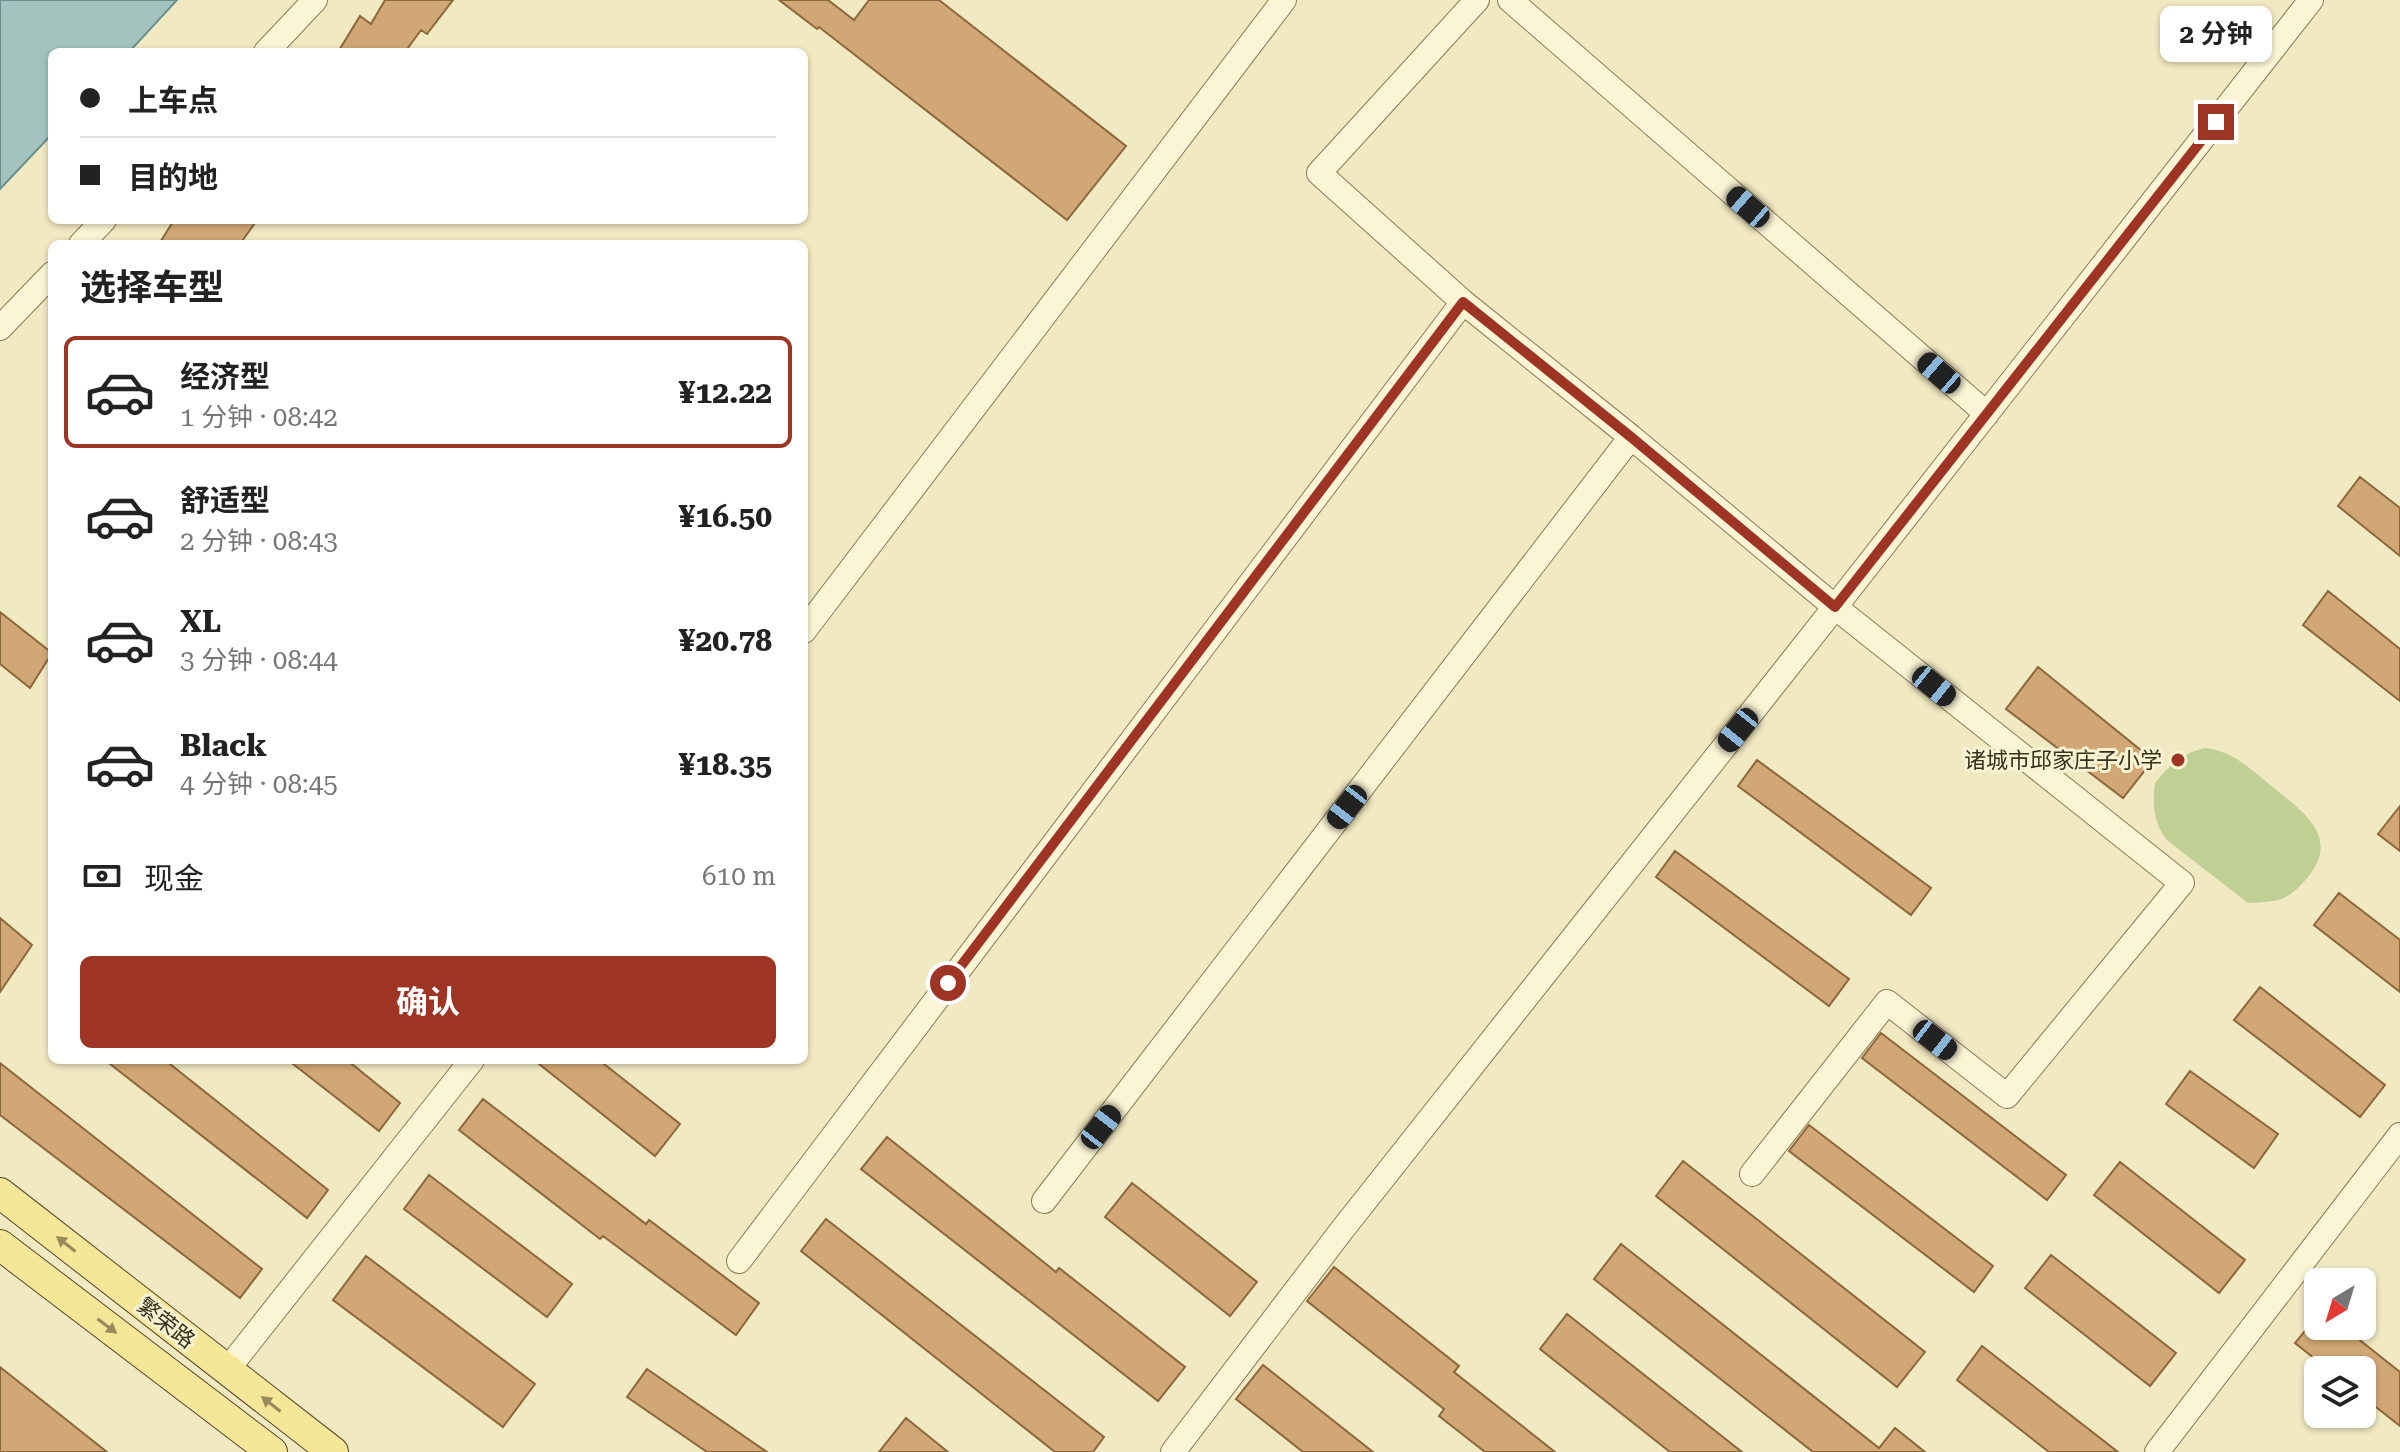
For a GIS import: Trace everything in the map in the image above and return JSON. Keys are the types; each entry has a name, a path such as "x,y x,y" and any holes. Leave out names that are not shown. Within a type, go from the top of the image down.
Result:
{"main road":[{"name":"繁荣路","path":"0,1193 333,1452"},
{"name":"繁荣路","path":"0,1245 272,1452"}],"street":[{"path":"270,48 315,0"},
{"path":"808,626 1284,0"},
{"path":"1477,0 1319,173 1463,302 1835,607 2182,883 2007,1096 1887,1002 1752,1174"},
{"path":"1510,0 1987,414"},
{"path":"1173,1452 1342,1230 2311,0"},
{"path":"85,240 100,224"},
{"path":"0,328 48,278"},
{"path":"739,1261 1463,302"},
{"path":"1044,1201 1631,437"},
{"path":"227,1370 469,1064"},
{"path":"2157,1452 2400,1135"}],"green space":[{"path":"2205,748 2223,752 2247,766 2313,824 2321,848 2317,862 2308,877 2288,896 2248,903 2163,835 2155,814 2155,783 2177,761"}],"water":[{"path":"0,0 177,0 133,48 48,48 48,138 0,189"}],"building":[{"path":"385,0 453,0 427,34 421,30 408,48 340,48 360,16 371,24"},
{"path":"779,0 828,0 854,20 869,0 939,0 1126,146 1067,220 819,27 817,29"},
{"path":"172,224 254,224 243,240 162,240"},
{"path":"2360,477 2400,508 2400,556 2338,506"},
{"path":"2328,591 2400,649 2400,701 2303,625"},
{"path":"0,612 48,650 48,659 30,688 0,664"},
{"path":"2038,667 2153,760 2123,798 2006,709"},
{"path":"1757,760 1931,888 1911,915 1738,786"},
{"path":"2400,806 2400,851 2378,834"},
{"path":"1675,851 1849,979 1829,1006 1656,877"},
{"path":"2339,893 2400,940 2400,992 2314,925"},
{"path":"0,918 32,945 0,992"},
{"path":"2260,987 2385,1085 2360,1117 2234,1020"},
{"path":"1881,1033 2066,1175 2047,1200 1862,1058"},
{"path":"0,1063 262,1269 240,1298 0,1115"},
{"path":"110,1064 170,1064 328,1190 307,1218"},
{"path":"293,1064 352,1064 400,1103 379,1131"},
{"path":"539,1064 604,1064 680,1124 655,1156"},
{"path":"2190,1071 2278,1134 2254,1168 2166,1104"},
{"path":"483,1099 646,1224 649,1220 759,1303 736,1335 603,1236 600,1239 459,1130"},
{"path":"1809,1125 1993,1266 1974,1292 1789,1151"},
{"path":"887,1137 1056,1272 1059,1268 1185,1367 1158,1401 861,1169"},
{"path":"1683,1161 1925,1352 1897,1387 1656,1196"},
{"path":"2120,1162 2245,1260 2219,1293 2094,1195"},
{"path":"429,1175 572,1284 547,1317 404,1209"},
{"path":"1132,1183 1257,1282 1230,1316 1105,1217"},
{"path":"826,1219 1104,1437 1093,1452 1055,1452 801,1251"},
{"path":"1621,1244 1879,1448 1895,1428 1925,1452 1813,1452 1594,1279"},
{"path":"2051,1255 2176,1353 2150,1386 2025,1288"},
{"path":"366,1256 535,1384 503,1427 333,1300"},
{"path":"1334,1267 1459,1366 1454,1372 1555,1452 1485,1452 1439,1416 1444,1409 1307,1301"},
{"path":"1567,1314 1742,1452 1670,1452 1540,1349"},
{"path":"2304,1332 2304,1340 2360,1340 2400,1372 2400,1426 2376,1407 2376,1356 2311,1356 2295,1343"},
{"path":"1982,1346 2118,1452 2049,1452 1957,1380"},
{"path":"1263,1365 1373,1452 1303,1452 1236,1399"},
{"path":"0,1367 107,1452 0,1452"},
{"path":"647,1369 767,1452 707,1452 627,1397"},
{"path":"906,1418 948,1452 879,1452"}],"place":[{"name":"诸城市邱家庄子小学","path":"2178,760"}],"route":[{"path":"948,983 1463,302 1835,607 2216,122"}]}
